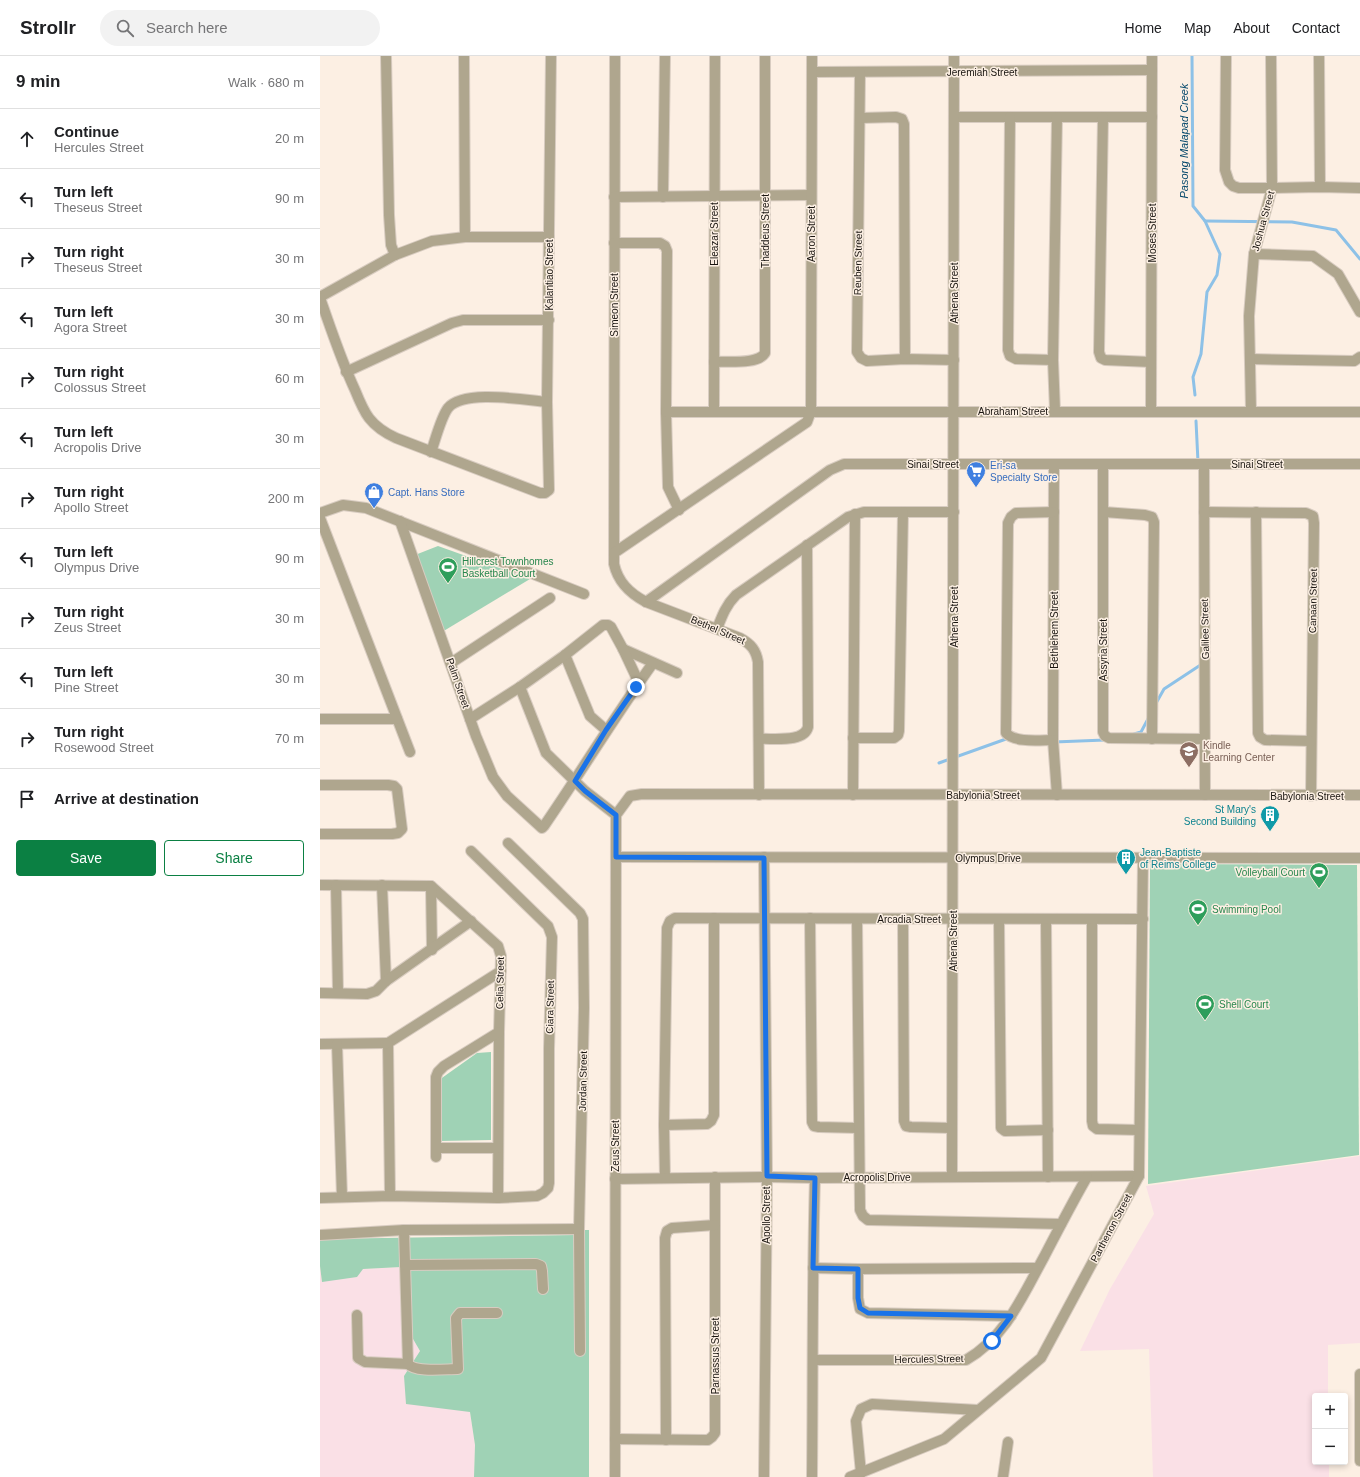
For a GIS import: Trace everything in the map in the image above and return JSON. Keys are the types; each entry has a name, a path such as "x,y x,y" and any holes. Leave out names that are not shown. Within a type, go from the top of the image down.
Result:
{"street":[{"path":"386,56 389,215 391,245 395,255"},
{"path":"464,56 465,237"},
{"name":"Kalantiao Street","path":"431,452 540,493 545,493 549,490 547,402 551,56"},
{"name":"Simeon Street","path":"614,553 615,56"},
{"path":"663,197 665,56"},
{"name":"Eleazar Street","path":"714,411 715,56"},
{"name":"Thaddeus Street","path":"714,362 753,361 762,357 765,353 765,56"},
{"name":"Aaron Street","path":"811,411 812,56"},
{"name":"Athena Street","path":"952,1177 954,56"},
{"name":"Moses Street","path":"1151,411 1152,56"},
{"path":"1226,56 1225,170 1229,182 1233,186 1239,188 1320,186 1360,188"},
{"name":"Joshua Street","path":"1251,410 1249,316 1254,254 1272,188 1271,56"},
{"path":"1319,56 1320,186"},
{"name":"Jeremiah Street","path":"812,72 1152,70"},
{"name":"Reuben Street","path":"860,72 857,352 861,358 867,361 905,359 954,360"},
{"path":"860,118 896,117 902,120 904,124 905,359"},
{"path":"954,117 1152,117"},
{"path":"1010,117 1008,350 1010,356 1016,359 1053,360"},
{"path":"1055,411 1053,360 1057,117"},
{"path":"1103,117 1099,352 1101,358 1105,360 1151,362"},
{"path":"614,197 811,196"},
{"path":"547,402 490,397 462,399 452,404 446,410 431,452 396,438 376,426 362,407 346,372 320,297 395,255 432,241 465,237 549,237"},
{"path":"614,242 660,243 665,246 667,251 666,412 668,487 679,510"},
{"path":"1254,254 1313,256 1338,274 1360,312"},
{"path":"346,372 452,323 463,320 549,320"},
{"path":"1250,359 1354,361 1360,357"},
{"name":"Abraham Street","path":"666,412 1251,410 1360,412"},
{"path":"614,553 807,422 811,411"},
{"name":"Sinai Street","path":"646,602 837,466 844,464 1360,464"},
{"name":"Bethlehem Street","path":"1054,464 1053,740 1057,795"},
{"name":"Assyria Street","path":"1103,464 1103,732 1105,736 1109,738 1204,738"},
{"name":"Galilee Street","path":"1204,464 1205,795"},
{"path":"320,513 343,505 353,505 366,508 584,594"},
{"path":"716,629 727,606 736,596 843,520 855,514 868,512 954,512"},
{"path":"853,738 894,738 898,735 899,731 903,512"},
{"path":"1053,740 1017,739 1010,737 1006,733 1008,523 1011,517 1016,513 1054,512"},
{"path":"1104,512 1145,515 1152,517 1154,522 1152,738"},
{"name":"Canaan Street","path":"1204,512 1306,513 1312,516 1314,523 1311,796"},
{"path":"1256,512 1258,733 1260,737 1265,740 1312,741"},
{"path":"853,795 855,514"},
{"path":"320,518 410,752"},
{"name":"Palm Street","path":"400,522 470,718 488,765 498,786 542,828 575,781"},
{"path":"759,738 796,738 804,735 808,728 807,545"},
{"name":"Bethel Street","path":"614,553 616,573 622,583 636,597 748,643 754,649 757,655 759,794"},
{"path":"451,663 550,598"},
{"path":"470,718 520,687 565,655 603,625 608,625 611,627 624,649 639,683"},
{"path":"624,649 677,673"},
{"path":"565,655 590,716 606,730"},
{"path":"575,781 606,730 653,663"},
{"path":"520,687 546,753 585,791 616,815"},
{"path":"320,719 397,719"},
{"path":"320,785 394,786 397,789 402,829 398,833 320,834"},
{"name":"Babylonia Street","path":"616,815 630,796 636,794 1360,796"},
{"name":"Zeus Street","path":"615,1477 616,815"},
{"name":"Jordan Street","path":"508,843 580,913 583,919 584,1008 579,1229 580,1351"},
{"name":"Ciara Street","path":"471,851 548,926 552,937 549,1049 548,1188 544,1194 537,1196 498,1198"},
{"name":"Olympus Drive","path":"616,857 1360,858"},
{"name":"Apollo Street","path":"764,858 767,1176 764,1477"},
{"name":"Parthenon Street","path":"850,1477 944,1439 1041,1358 1139,1176 1144,858"},
{"path":"320,886 431,886 432,950"},
{"path":"336,886 338,993"},
{"path":"382,886 386,981"},
{"name":"Celia Street","path":"431,886 500,949 498,1198"},
{"name":"Arcadia Street","path":"664,1125 667,928 670,922 675,918 1143,919"},
{"path":"665,1178 664,1125 707,1124 712,1121 714,1115 714,918"},
{"path":"810,918 812,1122 814,1126 819,1128 858,1128"},
{"path":"857,919 858,1128 860,1210 863,1216 868,1220 1061,1224"},
{"path":"903,919 904,1121 906,1126 911,1128 952,1128"},
{"path":"999,919 1001,1128 1005,1131 1048,1130"},
{"path":"1046,919 1048,1176"},
{"path":"1092,919 1092,1121 1097,1129 1139,1130"},
{"path":"320,993 367,994 376,991 386,981 432,950 471,921"},
{"path":"320,1044 388,1043 501,971"},
{"path":"498,1148 436,1152 436,1077 438,1072 444,1066 499,1032"},
{"path":"388,1043 390,1196"},
{"path":"337,1044 342,1197"},
{"name":"Acropolis Drive","path":"615,1179 767,1176 815,1178 1139,1176"},
{"name":"Hercules Street","path":"813,1360 966,1360 980,1352 992,1341 1011,1316 1087,1176"},
{"name":"Parnassus Street","path":"615,1439 708,1440 715,1433 716,1177"},
{"path":"812,1477 815,1178"},
{"path":"320,1198 390,1196 498,1198"},
{"path":"666,1440 665,1238 667,1232 672,1228 716,1225"},
{"path":"320,1235 404,1230 579,1229"},
{"path":"404,1230 408,1364"},
{"path":"405,1265 536,1264 540,1266 542,1271 543,1289"},
{"path":"813,1268 1037,1268"},
{"path":"858,1269 858,1298 860,1308 868,1313 1011,1316"},
{"path":"357,1316 358,1358 361,1361 408,1364 418,1369 458,1369 457,1315 460,1313 497,1313"},
{"path":"1360,1374 1360,1461"},
{"path":"861,1473 856,1421 861,1409 872,1404 978,1410"},
{"path":"1003,1477 1008,1442"}],"shaded area":[{"path":"1360,1156 1360,1343 1328,1345 1328,1393 1312,1393 1312,1465 1329,1465 1329,1477 1153,1477 1149,1349 1080,1351 1110,1289 1154,1214 1146,1186"},
{"path":"320,1266 322,1282 363,1269 401,1267 409,1332 420,1351 404,1376 470,1412 475,1445 474,1477 320,1477"}],"green space":[{"path":"438,546 530,579 442,632 415,555"},
{"path":"1150,864 1357,865 1359,1155 1148,1184"},
{"path":"491,1052 491,1140 440,1141 439,1080 477,1053"},
{"path":"578,1230 589,1230 589,1477 474,1477 475,1445 470,1412 406,1404 404,1376 420,1351 409,1332 401,1267 363,1269 357,1277 322,1282 320,1266 320,1239 575,1235"}],"waterway":[{"path":"1192,56 1193,206 1205,221 1220,254 1217,275 1207,292 1201,354 1193,377 1195,395"},
{"name":"Pasong Malapad Creek","path":"1205,221 1292,222 1336,230 1360,259"},
{"path":"1196,421 1198,462"},
{"path":"1155,705 1164,689 1202,664"},
{"path":"1134,734 1141,732 1149,717"},
{"path":"939,763 1006,739 1009,740"},
{"path":"1054,742 1105,740"}],"place":[{"name":"Eri-sa Specialty Store","path":"976,488"},
{"name":"Capt. Hans Store","path":"374,509"},
{"name":"Hillcrest Townhomes Basketball Court","path":"448,584"},
{"name":"Kindle Learning Center","path":"1189,768"},
{"name":"St Mary's Second Building","path":"1270,832"},
{"name":"Jean-Baptiste of Reims College","path":"1126,875"},
{"name":"Volleyball Court","path":"1319,889"},
{"name":"Swimming Pool","path":"1198,926"},
{"name":"Shell Court","path":"1205,1021"}],"route":[{"path":"636,687 606,730 575,781 585,791 616,815 616,857 764,858 767,1176 815,1178 813,1268 858,1269 858,1298 860,1308 868,1313 1011,1316 992,1341"}]}
